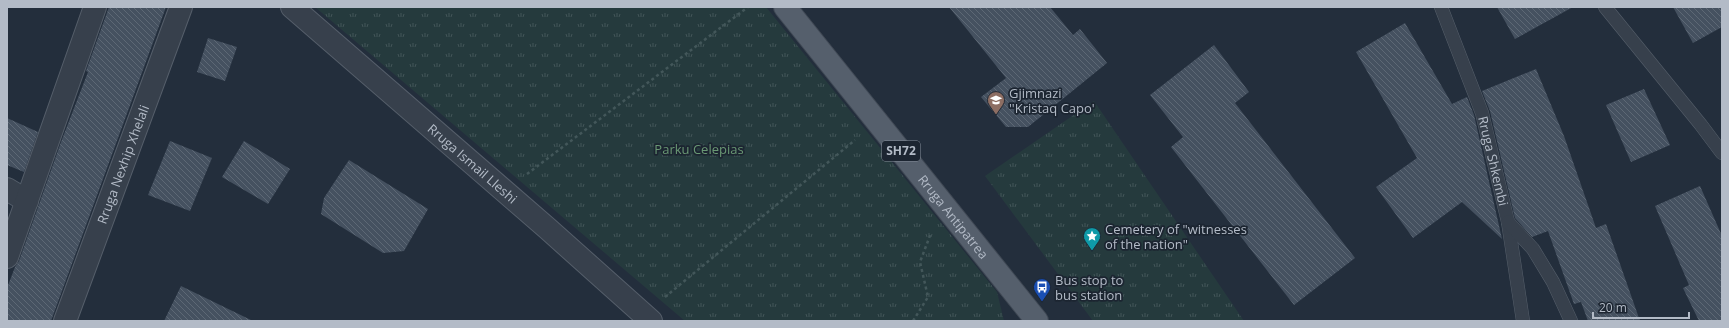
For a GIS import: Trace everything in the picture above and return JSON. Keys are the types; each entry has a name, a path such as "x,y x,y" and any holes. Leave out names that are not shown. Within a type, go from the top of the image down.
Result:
{"main road":[{"name":"Rruga Antipatrea","path":"785,7 1037,321"},
{"name":"Rruga Antipatrea","path":"1016,296 1027,321"}],"street":[{"path":"7,257 95,7"},
{"name":"Rruga Nexhip Xhelali","path":"65,321 181,7"},
{"name":"Rruga Ismail Lleshi","path":"292,7 504,191 647,318"},
{"path":"7,189 27,201"}],"lane":[{"name":"Rruga Shkembi","path":"1441,7 1482,113 1508,222 1523,321"},
{"path":"1605,7 1722,153"},
{"path":"1508,222 1533,249 1553,282 1571,321"}],"path":[{"path":"504,191 748,7"},
{"path":"647,318 877,121"},
{"path":"913,321 928,297 920,262 943,203"}],"green space":[{"name":"Parku Celepias","path":"315,7 766,7 997,292 1004,321 685,321"},
{"path":"1094,101 1244,321 1093,321 985,176"}],"building":[{"path":"109,7 166,7 51,321 7,321 7,288 15,267 19,261 61,142 88,72 86,71"},
{"path":"949,7 1050,7 1073,35 1080,29 1107,63 1028,127 1006,127 981,97 1006,78"},
{"path":"1497,7 1573,7 1515,39"},
{"path":"1673,7 1722,7 1722,27 1693,43"},
{"path":"1405,23 1452,104 1467,97 1474,115 1502,239 1462,202 1413,238 1376,187 1417,158 1356,52"},
{"path":"208,38 237,47 225,81 197,72"},
{"path":"1214,45 1249,92 1235,103 1355,258 1294,305 1171,147 1183,137 1150,95"},
{"path":"1536,69 1564,136 1596,228 1606,224 1640,321 1588,321 1581,302 1574,304 1548,231 1532,237 1515,218 1490,111 1482,91"},
{"path":"1644,89 1670,145 1631,162 1606,105"},
{"path":"7,118 38,132 24,172 7,165"},
{"path":"170,141 212,158 190,211 148,195"},
{"path":"244,141 290,169 268,204 222,177"},
{"path":"349,160 428,209 404,251 383,253 321,214 324,198"},
{"path":"1700,186 1722,236 1722,321 1699,321 1683,288 1689,285 1655,206"},
{"path":"181,286 253,321 164,321"}],"place":[{"name":"Gjimnazi ''Kristaq Capo'","path":"996,115"},
{"name":"Cemetery of \"witnesses of the nation\"","path":"1092,251"},
{"name":"Bus stop to bus station","path":"1042,302"}]}
